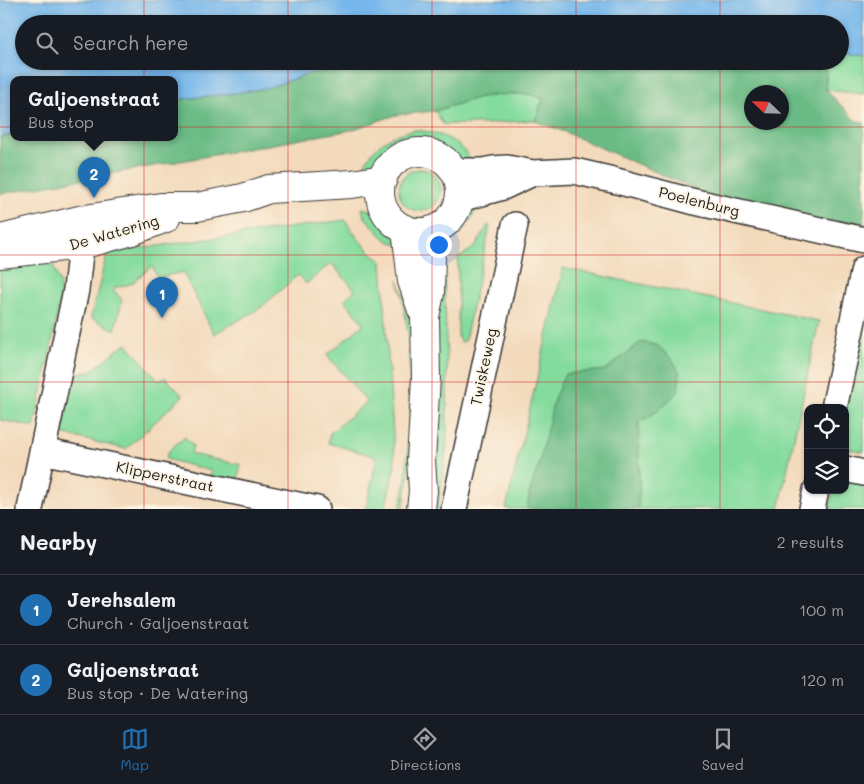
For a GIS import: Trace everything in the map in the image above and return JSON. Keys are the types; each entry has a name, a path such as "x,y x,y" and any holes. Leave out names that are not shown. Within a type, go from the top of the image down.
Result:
{"main road":[{"path":"410,153 430,153 440,157 455,171 460,185 460,199 454,212 445,223 419,230 398,225 385,211 382,190 392,163 400,157 410,153"},
{"name":"De Watering","path":"0,239 132,231 197,207 243,198 267,201 353,199 382,190"},
{"path":"419,230 412,282 425,317 426,378 422,460 423,491 420,509"},
{"name":"De Watering","path":"0,254 80,233"},
{"path":"409,509 422,460"}],"street":[{"name":"Poelenburg","path":"455,171 483,171 507,168 533,173 574,171 691,201 864,240"},
{"name":"Poelenburg","path":"460,199 504,187 533,173"},
{"name":"Twiskeweg","path":"454,509 515,225"},
{"path":"30,509 76,290 80,233"},
{"path":"835,404 864,269"},
{"name":"Klipperstraat","path":"42,451 233,500 317,509"},
{"path":"849,470 864,473"},
{"path":"812,509 815,494"}],"green space":[{"path":"849,54 864,56 864,94 826,90 826,70 849,70"},
{"path":"337,70 826,70 826,90 856,121 864,122 864,243 735,207 565,132 535,121 543,99 529,94 480,97 435,111 396,115 351,130 0,194 0,137 10,136 10,141 178,141 178,100 267,88 311,73"},
{"path":"529,94 543,99 535,121 443,124 435,111 480,97"},
{"path":"415,130 448,138 461,147 472,161 463,167 442,149 415,143 401,146 390,152 381,160 376,168 360,174 369,156 381,144 396,135"},
{"path":"424,169 432,172 438,178 441,190 438,202 432,208 416,211 408,208 402,202 399,186 402,178 408,172"},
{"path":"479,203 464,230 440,248 445,231 459,216 465,205"},
{"path":"362,208 374,211 394,231 398,245 386,240 379,233 364,216"},
{"path":"345,220 370,252 382,261 395,466 385,509 366,509 377,457 328,443 330,433 367,402 327,355 364,324 344,300 355,290 331,263 306,284 298,275 259,309 214,334 183,272 158,278 152,266 131,284 112,288 122,300 115,330 91,318 107,253"},
{"path":"488,225 490,226 463,342 458,338 458,258 475,247"},
{"path":"31,261 53,265 60,283 60,299 34,427 0,420 0,268"},
{"path":"563,268 819,321 779,509 506,509"},
{"path":"444,275 447,445 438,509 426,509 434,313"},
{"path":"398,280 412,317 415,346 413,454 403,509 400,509 406,479 410,416 409,340"},
{"path":"864,310 864,452 849,449 849,404 846,404"},
{"path":"641,342 657,345 672,359 680,373 678,392 658,411 639,422 638,509 527,509 530,490 539,465 554,399 565,374 605,370"},
{"path":"126,343 159,381 165,377 183,396 126,449 57,433 71,373 90,372"},
{"path":"185,437 193,446 191,454 241,465 236,487 209,482 211,471 166,459 170,450"},
{"path":"849,479 864,482 864,509 829,509 832,494 849,494"}],"water":[{"path":"0,0 864,0 864,56 849,54 849,15 15,15 15,70 337,70 311,73 267,88 178,100 178,76 10,76 10,136 0,137"}],"place":[{"name":"Galjoenstraat","path":"94,198"},
{"name":"Jerehsalem","path":"162,318"}]}
